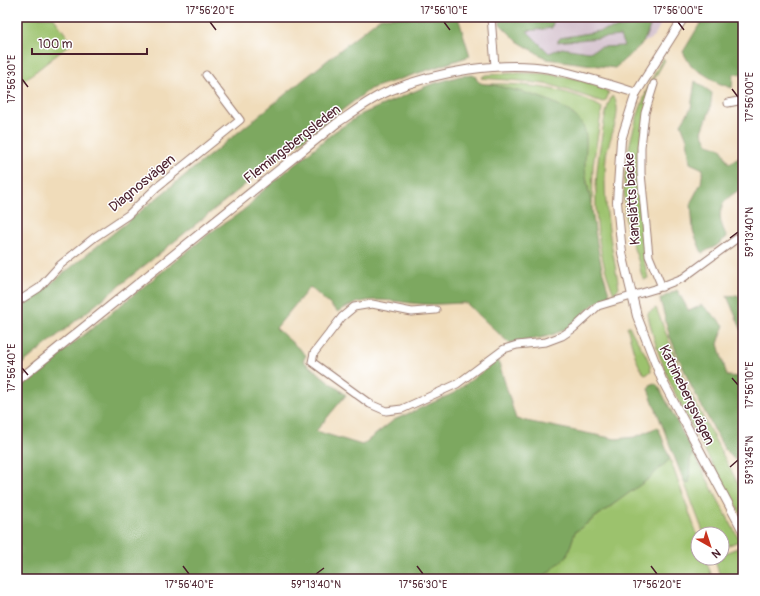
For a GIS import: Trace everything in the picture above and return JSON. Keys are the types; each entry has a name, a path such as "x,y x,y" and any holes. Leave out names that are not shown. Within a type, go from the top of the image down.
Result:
{"street":[{"path":"491,17 495,66"},
{"name":"Katrinebergsvägen","path":"684,17 636,93 621,140 616,202 622,253 637,316 662,380 743,531"},
{"name":"Flemingsbergsleden","path":"17,381 337,123 389,91 452,72 495,66 549,69 601,82 636,93"},
{"name":"Diagnosvägen","path":"17,302 39,288 60,265 95,237 128,215 157,187 240,120 206,75"},
{"name":"Kanslätts backe","path":"654,84 644,119 641,173 649,256 662,287"},
{"path":"728,103 743,100"},
{"path":"436,310 412,312 372,304 354,307 342,317 314,353 311,358 313,364 370,404 386,411 402,408 457,384 497,354 510,347 546,342 562,336 574,328 598,306 662,287 695,271 743,234"}],"shaded area":[{"path":"523,17 664,17 654,37 625,53 549,56 523,36"}],"green space":[{"path":"17,17 53,17 72,43 17,86"},
{"path":"381,17 458,17 470,56 370,89 267,167 17,368 17,311"},
{"path":"500,17 554,17 552,28 527,31 549,53 562,48 589,52 601,47 624,46 620,36 557,42 560,38 640,24 644,17 654,17 643,43 615,68 547,59 517,41 500,24"},
{"path":"704,17 743,17 743,58 741,60 743,61 743,75 733,74 732,88 718,83 691,66 683,52"},
{"path":"663,58 665,60 653,81 638,181 645,249 644,261 648,278 644,280 626,222 624,201 625,180 631,137 637,116 653,77"},
{"path":"514,73 563,76 588,82 609,93 606,100 603,102 551,85 481,78 485,75"},
{"path":"475,75 477,80 482,83 537,96 549,101 571,112 579,120 585,130 586,135 585,170 599,253 610,296 587,310 574,323 561,331 540,338 509,343 466,303 428,304 379,300 359,302 338,312 310,287 276,328 306,355 303,361 346,395 316,431 362,445 394,420 454,393 498,360 516,419 616,439 635,437 658,427 670,459 647,480 575,532 567,556 541,579 17,579 17,389 210,233 242,212 258,195 334,132 362,114 429,85 460,76"},
{"path":"695,81 712,93 710,110 702,132 708,144 721,148 729,164 743,155 743,188 724,202 720,214 723,228 727,237 716,246 702,253 693,231 691,202 701,183 703,169 690,163 687,139 681,124 691,108"},
{"path":"489,84 548,88 578,96 591,101 602,108 593,165 592,208 575,116 538,97"},
{"path":"612,96 616,102 617,117 607,150 605,190 608,222 619,287 614,294 602,255 596,215 599,155 607,110"},
{"path":"677,290 689,311 702,305 724,325 718,344 727,376 743,377 743,468 725,450 691,386 670,337 660,299"},
{"path":"738,295 743,300 742,331 727,296"},
{"path":"656,308 688,389 743,493 743,518 688,420 664,367 648,315 648,313"},
{"path":"629,325 648,359 651,371 646,375 640,367 634,353 627,327"},
{"path":"655,383 659,387 694,455 690,456 689,483 685,484 648,389 651,384"},
{"path":"694,455 739,541 730,545 730,526 701,526 685,484 689,483 690,456"},
{"path":"670,459 694,526 690,526 690,566 708,566 713,579 541,579 567,556 575,532 610,507"},
{"path":"740,547 743,550 743,579 721,579 717,566 730,566 730,551"}]}
